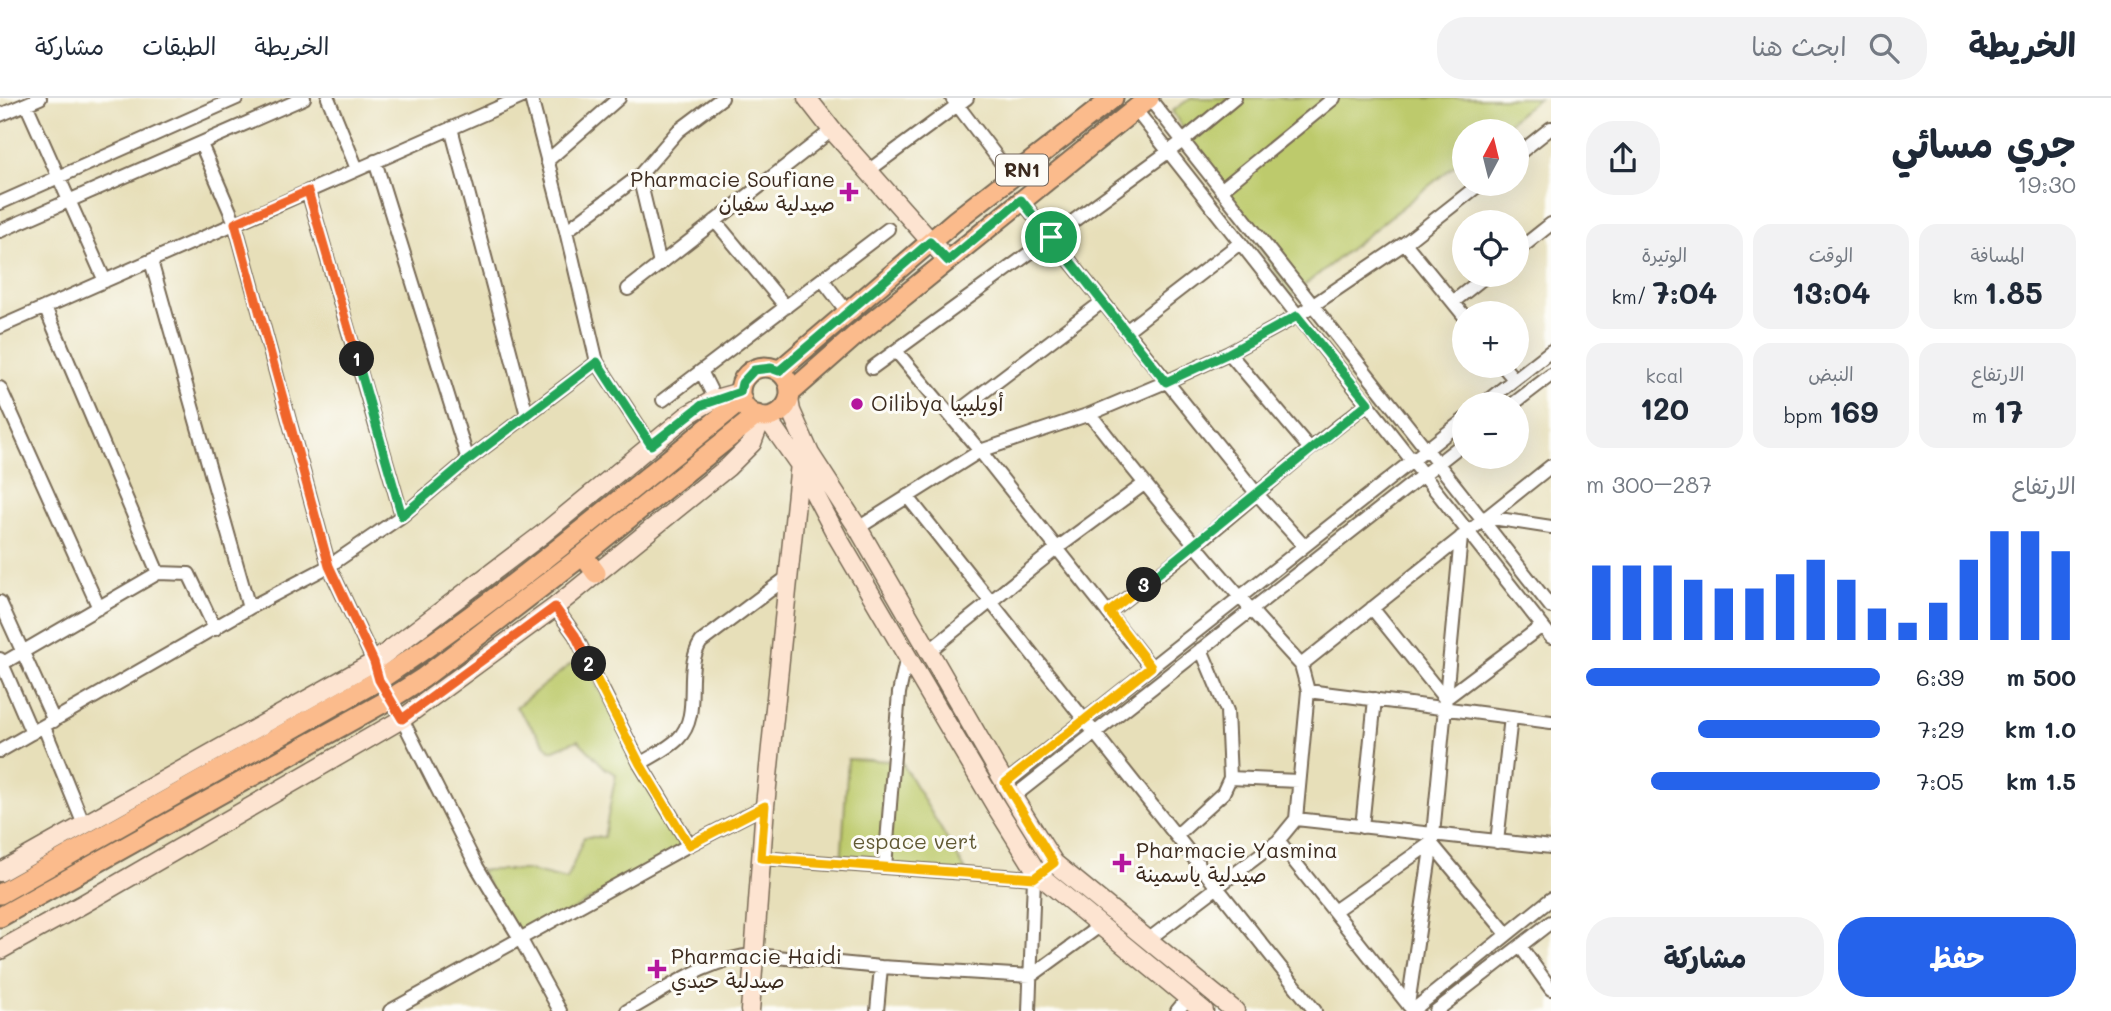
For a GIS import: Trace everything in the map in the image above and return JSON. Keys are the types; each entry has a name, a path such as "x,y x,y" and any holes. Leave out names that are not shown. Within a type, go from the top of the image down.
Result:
{"main road":[{"name":"RN1","path":"0,894 377,671 415,656 557,548 741,396 742,383 754,370 771,368 779,371 930,242 1012,177 1093,104 1113,98"},
{"name":"RN1","path":"0,917 423,678 762,416 780,412 790,396 851,339 1144,102"},
{"path":"779,371 788,380 790,396"},
{"path":"741,396 748,409 762,416"},
{"path":"583,555 596,573"}],"street":[{"path":"0,115 40,98"},
{"path":"0,203 237,98"},
{"path":"0,231 304,98"},
{"path":"328,98 357,169"},
{"path":"0,327 520,98"},
{"path":"531,98 597,362 651,445"},
{"path":"547,161 619,98"},
{"path":"566,231 639,176 678,131 722,98"},
{"path":"807,98 948,261"},
{"path":"872,369 1182,141 1236,98"},
{"path":"1221,190 1334,98"},
{"path":"868,171 959,100 1012,177"},
{"path":"1144,102 1182,141 1312,307 1484,518 1551,607"},
{"path":"1144,102 1168,151 1414,460 1465,534 1551,637"},
{"path":"26,104 105,281"},
{"path":"451,128 527,415"},
{"path":"1530,145 1551,128"},
{"path":"628,289 832,130"},
{"path":"201,144 235,223 329,566 390,699 477,867 560,1011"},
{"path":"376,161 468,460"},
{"path":"639,176 660,264"},
{"path":"308,191 402,516"},
{"path":"858,528 980,451 1090,414 1166,382 1229,353 1297,316 1405,243 1465,196"},
{"path":"1021,200 1257,494 1304,546"},
{"path":"715,222 786,307"},
{"path":"1529,241 1551,224"},
{"path":"663,400 888,229"},
{"path":"1126,331 1240,243"},
{"path":"1405,243 1452,301"},
{"path":"151,261 249,608"},
{"path":"822,279 848,313"},
{"path":"1454,301 1472,287"},
{"path":"951,416 1102,302"},
{"path":"45,307 158,573"},
{"path":"896,351 980,451 1151,667"},
{"path":"1498,392 1551,351"},
{"path":"1229,353 1310,449"},
{"path":"0,751 249,608 329,566 402,516 468,460 597,362"},
{"path":"701,371 715,399"},
{"path":"1529,392 1551,375"},
{"path":"0,387 99,608"},
{"path":"0,872 377,671 689,414 715,399 741,396"},
{"path":"790,396 791,411 804,459 838,538 1036,876 1101,925 1182,1004 1204,1011"},
{"path":"1109,612 1196,545 1368,403"},
{"path":"1090,414 1239,598 1301,665 1308,691 1296,819 1278,841 1149,939"},
{"path":"0,950 402,719 555,607 745,452 752,443 762,416 804,459 858,528 1054,863 1235,1011"},
{"path":"1009,790 1084,719 1452,430"},
{"path":"1009,790 1095,732 1452,452"},
{"path":"750,1011 765,806 804,459"},
{"path":"1301,665 1551,466"},
{"path":"929,651 1056,549 1144,484"},
{"path":"906,496 1315,1011"},
{"path":"1484,518 1551,527"},
{"path":"1412,1010 1465,534"},
{"path":"43,727 1,662 22,653 158,573 189,574 215,629"},
{"path":"640,764 677,740 682,733 689,714 694,657 701,642 789,576"},
{"path":"0,602 22,653 43,727 84,825"},
{"path":"555,607 575,635 640,764 689,845"},
{"path":"1372,608 1445,703"},
{"path":"1445,703 1542,626"},
{"path":"1177,835 1223,793 1230,778 1227,711 1201,649"},
{"path":"885,867 899,693 907,656"},
{"path":"1308,691 1375,699 1445,703 1511,717 1551,722"},
{"path":"1362,827 1375,699"},
{"path":"1497,842 1511,717"},
{"path":"1230,778 1299,781"},
{"path":"390,1011 689,845 765,806"},
{"path":"1296,819 1432,839 1551,847"},
{"path":"1334,911 1432,839"},
{"path":"1432,839 1507,934"},
{"path":"1278,841 1412,1010"},
{"path":"761,858 1036,876 1054,863"},
{"path":"1029,1011 1036,876"},
{"path":"1412,1010 1551,899"},
{"path":"1436,1011 1551,922"},
{"path":"627,1011 725,959 755,955 881,967 1031,976 1101,925"},
{"path":"1520,946 1551,989"},
{"path":"877,1011 881,967"}],"green space":[{"path":"1191,98 1539,98 1513,119 1452,119 1452,167 1291,296 1172,111"},
{"path":"581,656 685,847 520,939 480,870 526,870 567,880 584,837 604,837 616,774 605,768 578,740 551,751 516,707"},
{"name":"espace vert","path":"895,751 967,873 841,864 848,759 893,761"}],"place":[{"name":"Pharmacie Soufiane صيدلية سفيان","path":"849,192"},
{"name":"Oilibya أويليبيا","path":"857,404"},
{"name":"Pharmacie Yasmina صيدلية ياسمينة","path":"1122,863"},
{"name":"Pharmacie Haidi صيدلية حيدي","path":"657,969"}],"route":[{"path":"308,191 402,516 468,460 597,362 651,445 702,405 740,392 747,375 754,370 762,367 779,371 930,242 948,261 1021,200 1051,237 1166,382 1229,353 1297,316 1368,403 1196,545 1109,612 1151,667 1005,783 1054,863 1034,878 761,858 765,806 689,845 640,764 575,635 555,607 402,719 379,680 374,662 329,566 235,223 308,191"}]}
